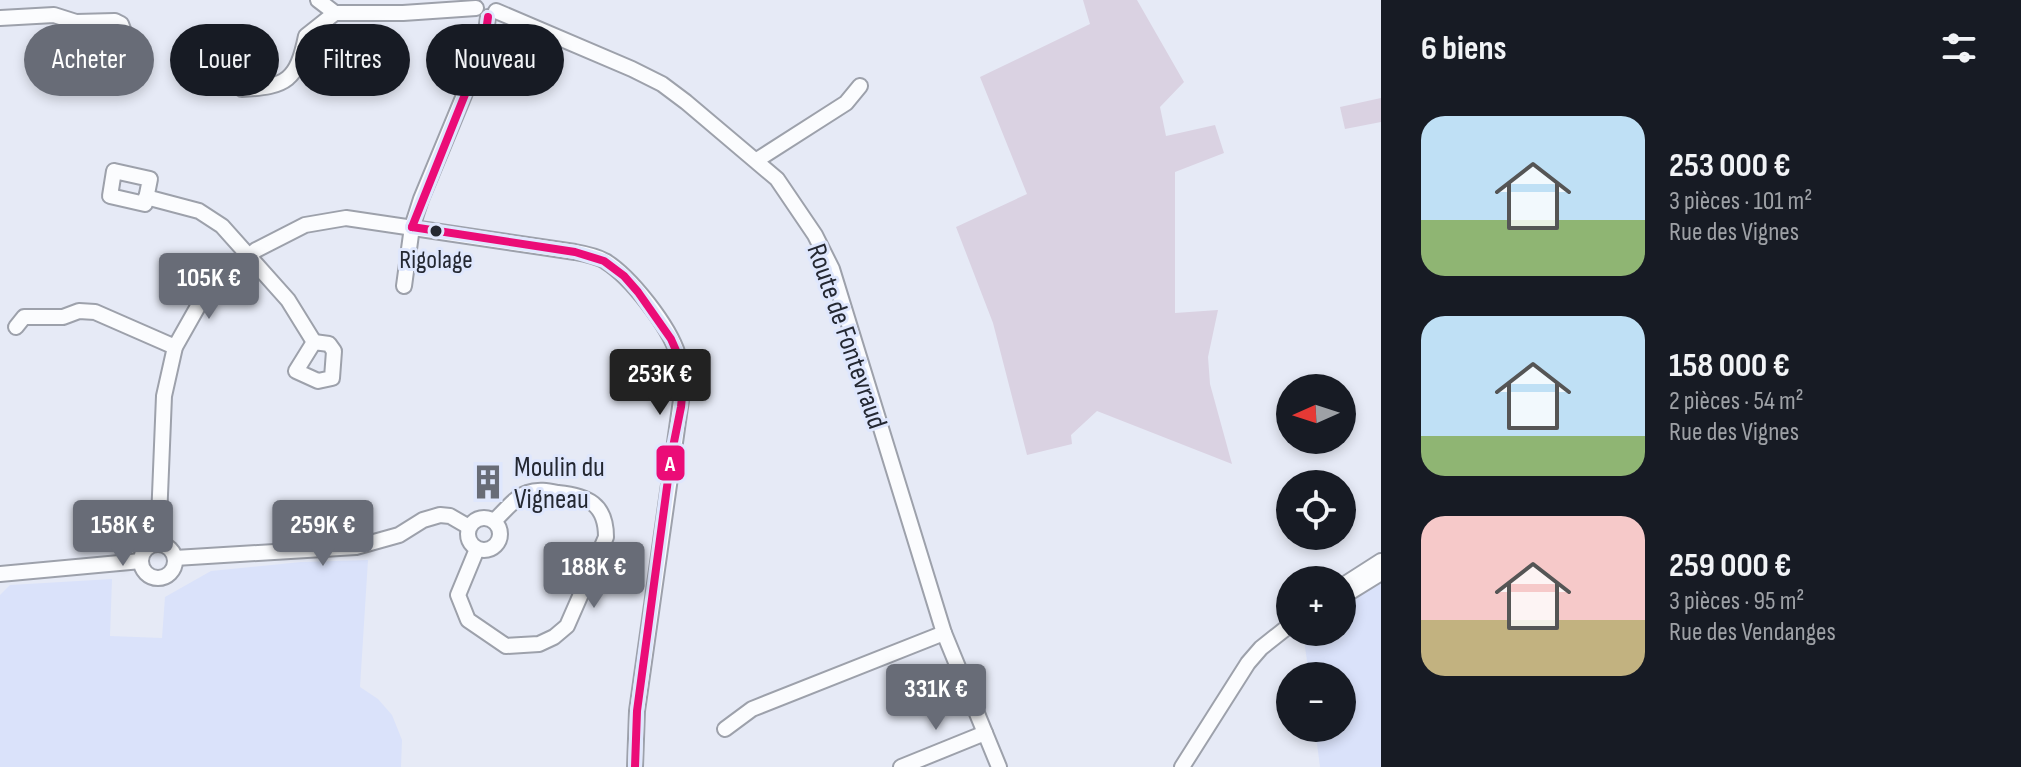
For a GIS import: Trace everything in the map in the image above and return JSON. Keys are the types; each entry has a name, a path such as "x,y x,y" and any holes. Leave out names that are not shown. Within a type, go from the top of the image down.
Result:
{"street":[{"path":"279,82 293,74 300,63 306,36 324,12 403,13 486,7 484,47 412,227 404,286"},
{"name":"Route de Fontevraud","path":"486,7 662,84 757,160 785,189 815,235 832,269 944,633 999,767"},
{"path":"0,18 54,15 76,22 115,21 121,24"},
{"path":"757,160 846,103 860,86"},
{"path":"146,197 199,211 222,226 288,300 314,342"},
{"path":"158,544 164,396 175,347 201,301 247,257 289,232 320,221 346,218 575,252 604,261 638,292 671,339 678,355 683,386 637,711 635,767"},
{"path":"16,327 24,317 63,317 79,311 95,312 175,347"},
{"path":"477,549 458,595 468,620 506,646 539,644 567,626 606,537 606,522 597,507 579,495 540,490 524,494 494,521"},
{"path":"175,558 356,547 399,535 423,520 440,515 450,516 469,527"},
{"path":"480,518 494,521 500,530 499,540 487,550 477,549 470,542 469,527 480,518"},
{"path":"158,544 169,548 175,558 172,571 159,578 146,574 141,561 146,549 158,544"},
{"path":"0,574 141,561"},
{"path":"1356,577 1381,561"},
{"path":"1356,588 1381,573"},
{"path":"725,729 752,709 944,633"},
{"path":"1182,767 1248,663 1276,636"},
{"path":"901,767 985,733"}],"shaded area":[{"path":"1083,0 1137,0 1184,82 1160,107 1166,136 1215,125 1224,153 1175,172 1175,313 1218,310 1208,357 1210,384 1232,464 1097,411 1071,435 1072,444 1027,455 993,323 956,227 1027,194 980,77 1090,24"},
{"path":"1381,98 1381,122 1345,129 1340,107"},
{"path":"1381,556 1381,767 1320,767 1317,742 1356,742 1356,662 1307,662 1305,646 1356,646 1356,571"},
{"path":"368,560 360,687 378,699 392,715 402,740 401,767 0,767 0,595 10,585 112,579 110,636 162,638 165,597 211,571 301,562"}],"transit line":[{"name":"A","path":"412,227 484,47 488,17"},
{"name":"A","path":"412,227 575,252 604,261 638,292 671,339 678,355 683,386 681,407 671,457 637,711 635,767"}],"place":[{"name":"Rigolage","path":"436,231"},
{"name":"Moulin du Vigneau","path":"488,482"}]}
